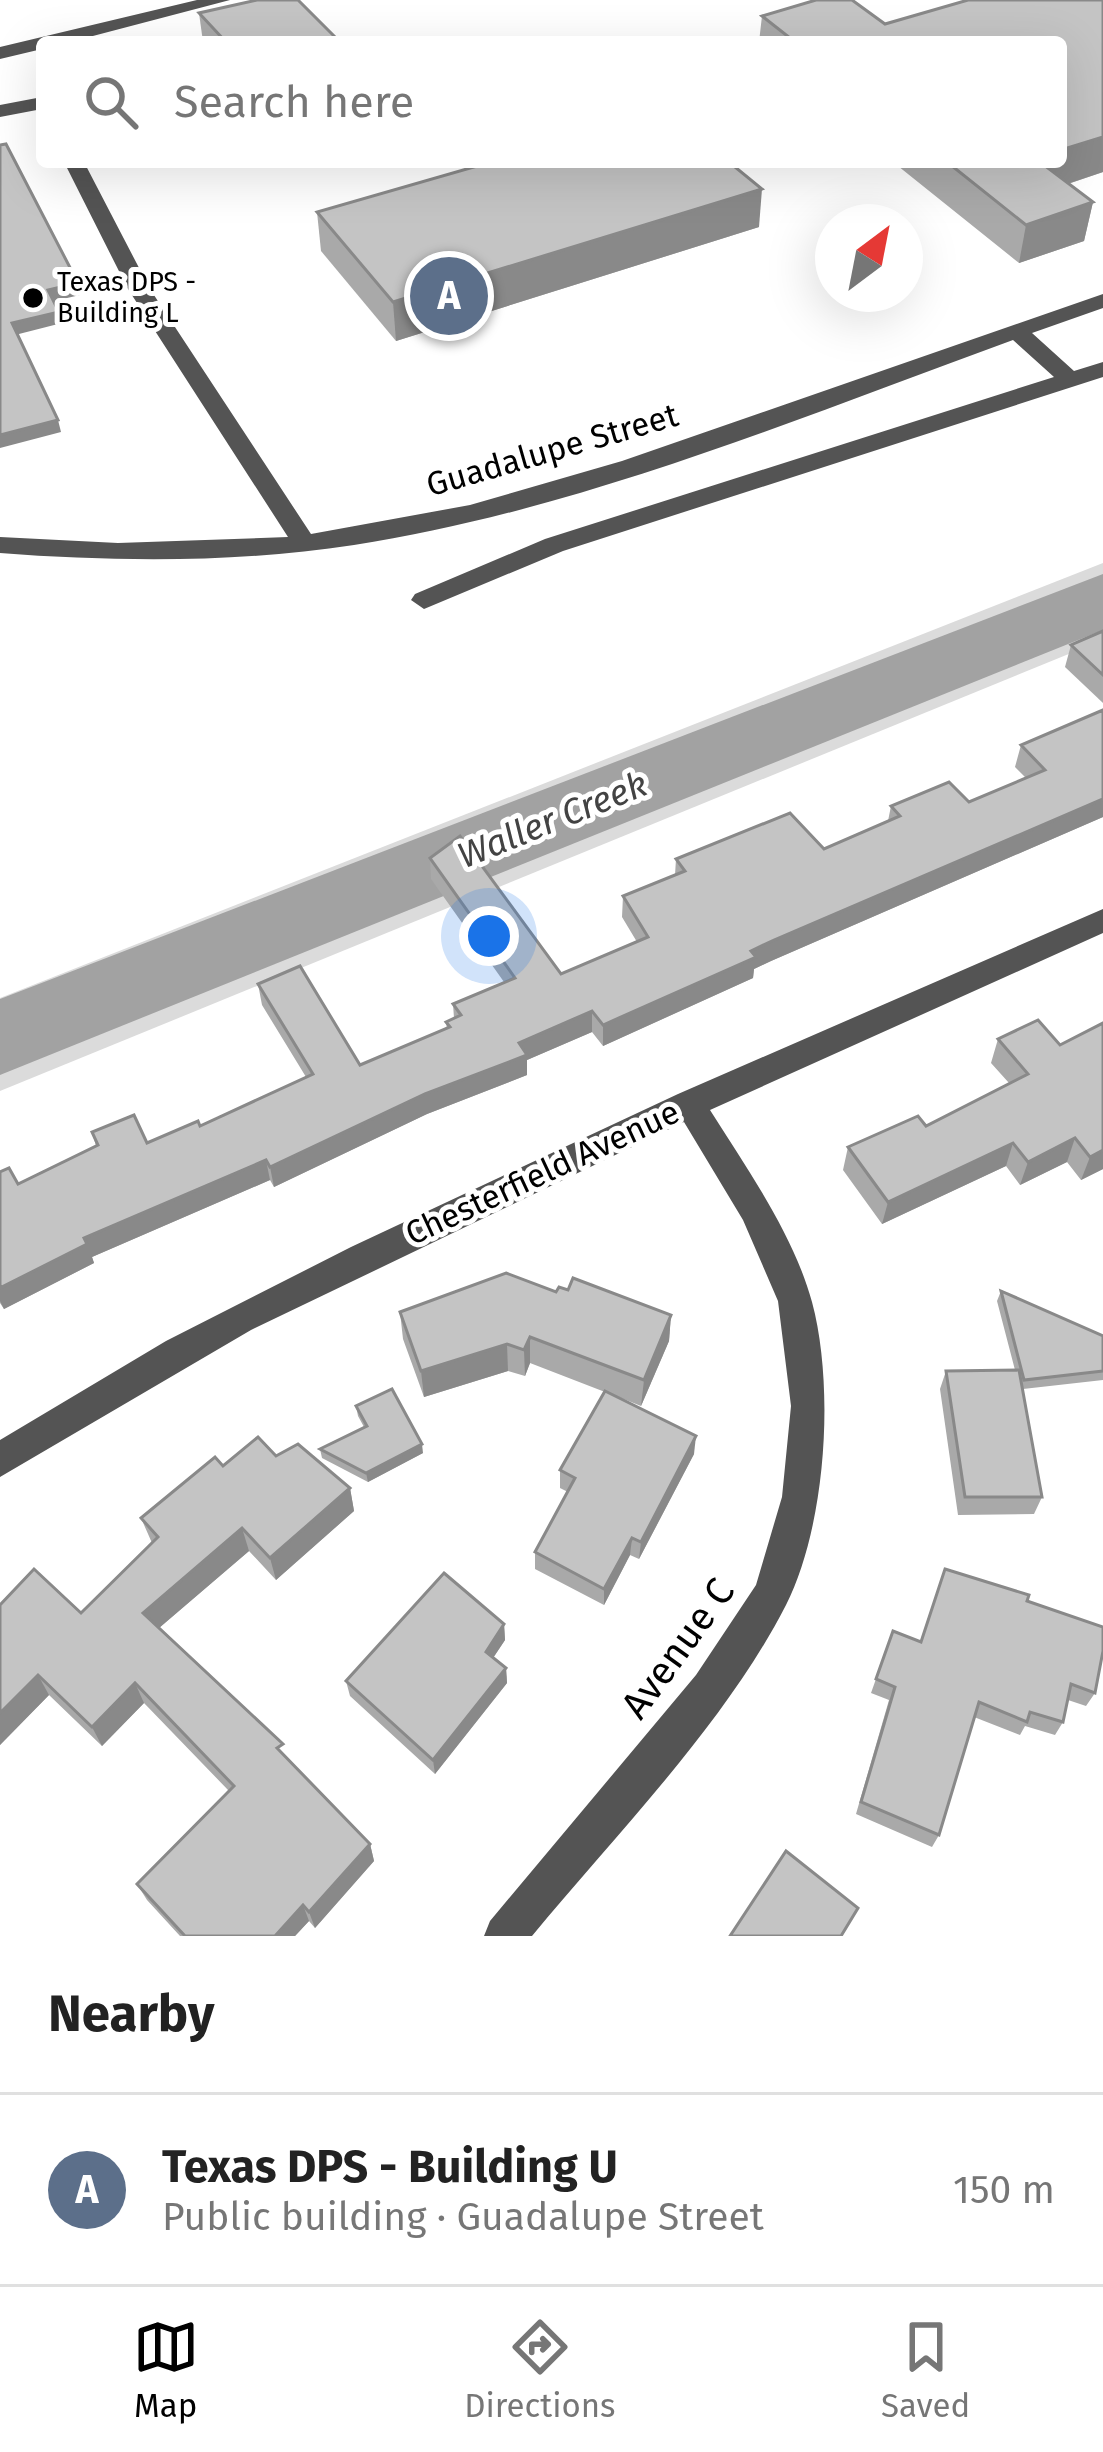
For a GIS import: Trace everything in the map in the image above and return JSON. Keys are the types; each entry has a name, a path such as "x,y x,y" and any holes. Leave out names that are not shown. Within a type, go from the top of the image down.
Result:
{"street":[{"path":"69,36 221,0"},
{"path":"0,53 36,44"},
{"path":"0,111 36,104"},
{"path":"77,168 139,289 304,542"},
{"name":"Guadalupe Street","path":"0,545 77,552 213,552 469,514 600,475 1103,301"},
{"path":"1016,331 1071,380"},
{"path":"424,600 554,544 1103,369"},
{"name":"Chesterfield Avenue","path":"0,1460 96,1395 256,1306 688,1103 1103,920"},
{"name":"Avenue C","path":"506,1936 710,1689 772,1593 800,1497 809,1406 795,1300 756,1214 688,1103"}],"shaded area":[{"path":"1103,563 1103,640 0,1091 0,998"}],"building":[{"path":"257,0 298,0 334,36 220,36 199,13"},
{"path":"816,0 852,0 885,24 968,0 1103,0 1103,137 1067,148 1067,36 787,36 762,16"},
{"name":"Texas DPS - Building L","path":"6,144 78,283 48,290 59,312 12,323 58,420 0,435 0,145"},
{"path":"470,168 736,168 762,189 393,302 317,212"},
{"path":"955,168 1048,168 1093,202 1026,225"},
{"path":"1103,631 1103,675 1071,645"},
{"path":"1103,710 1103,799 774,940 751,951 756,957 603,1025 592,1011 519,1043 527,1055 425,1094 270,1167 266,1160 84,1238 87,1244 0,1288 0,1172 9,1168 18,1184 98,1145 92,1132 134,1115 147,1143 198,1121 200,1126 313,1074 258,984 300,966 360,1065 450,1027 446,1022 461,1015 453,1004 515,978 430,858 460,836 561,974 648,937 623,896 685,871 676,859 790,813 824,849 900,816 891,806 949,782 969,802 1045,770 1021,745"},
{"path":"1038,1020 1060,1045 1103,1023 1103,1150 1090,1157 1075,1138 1028,1162 1013,1143 888,1202 848,1147 918,1116 926,1126 1028,1074 998,1039"},
{"path":"506,1273 556,1292 559,1287 568,1290 573,1278 671,1315 644,1380 530,1337 524,1350 507,1344 421,1371 400,1312"},
{"path":"1001,1291 1103,1336 1103,1371 1024,1380"},
{"path":"1019,1370 1042,1497 965,1497 946,1371"},
{"path":"392,1389 422,1444 366,1473 320,1449 367,1426 356,1406"},
{"path":"605,1391 696,1436 641,1542 632,1538 604,1589 535,1552 575,1478 560,1470"},
{"path":"258,1437 276,1456 298,1444 350,1488 270,1558 242,1528 143,1613 283,1744 277,1748 370,1844 309,1912 303,1905 275,1936 185,1936 137,1884 234,1786 135,1683 92,1727 38,1675 0,1713 0,1605 34,1569 81,1613 158,1537 141,1518 215,1457 223,1466"},
{"path":"945,1569 1029,1595 1027,1601 1103,1627 1103,1651 1095,1693 1071,1684 1063,1722 1030,1712 1027,1722 979,1702 939,1835 861,1802 895,1687 876,1679 893,1631 921,1642"},
{"path":"444,1573 504,1624 486,1652 506,1668 433,1760 346,1681"},
{"path":"786,1851 858,1908 841,1936 730,1936"}],"waterway":[{"name":"Waller Creek","path":"0,1038 1103,600"}],"place":[{"name":"Texas DPS - Building U","path":"449,296"},
{"name":"Texas DPS - Building L","path":"33,298"}]}
